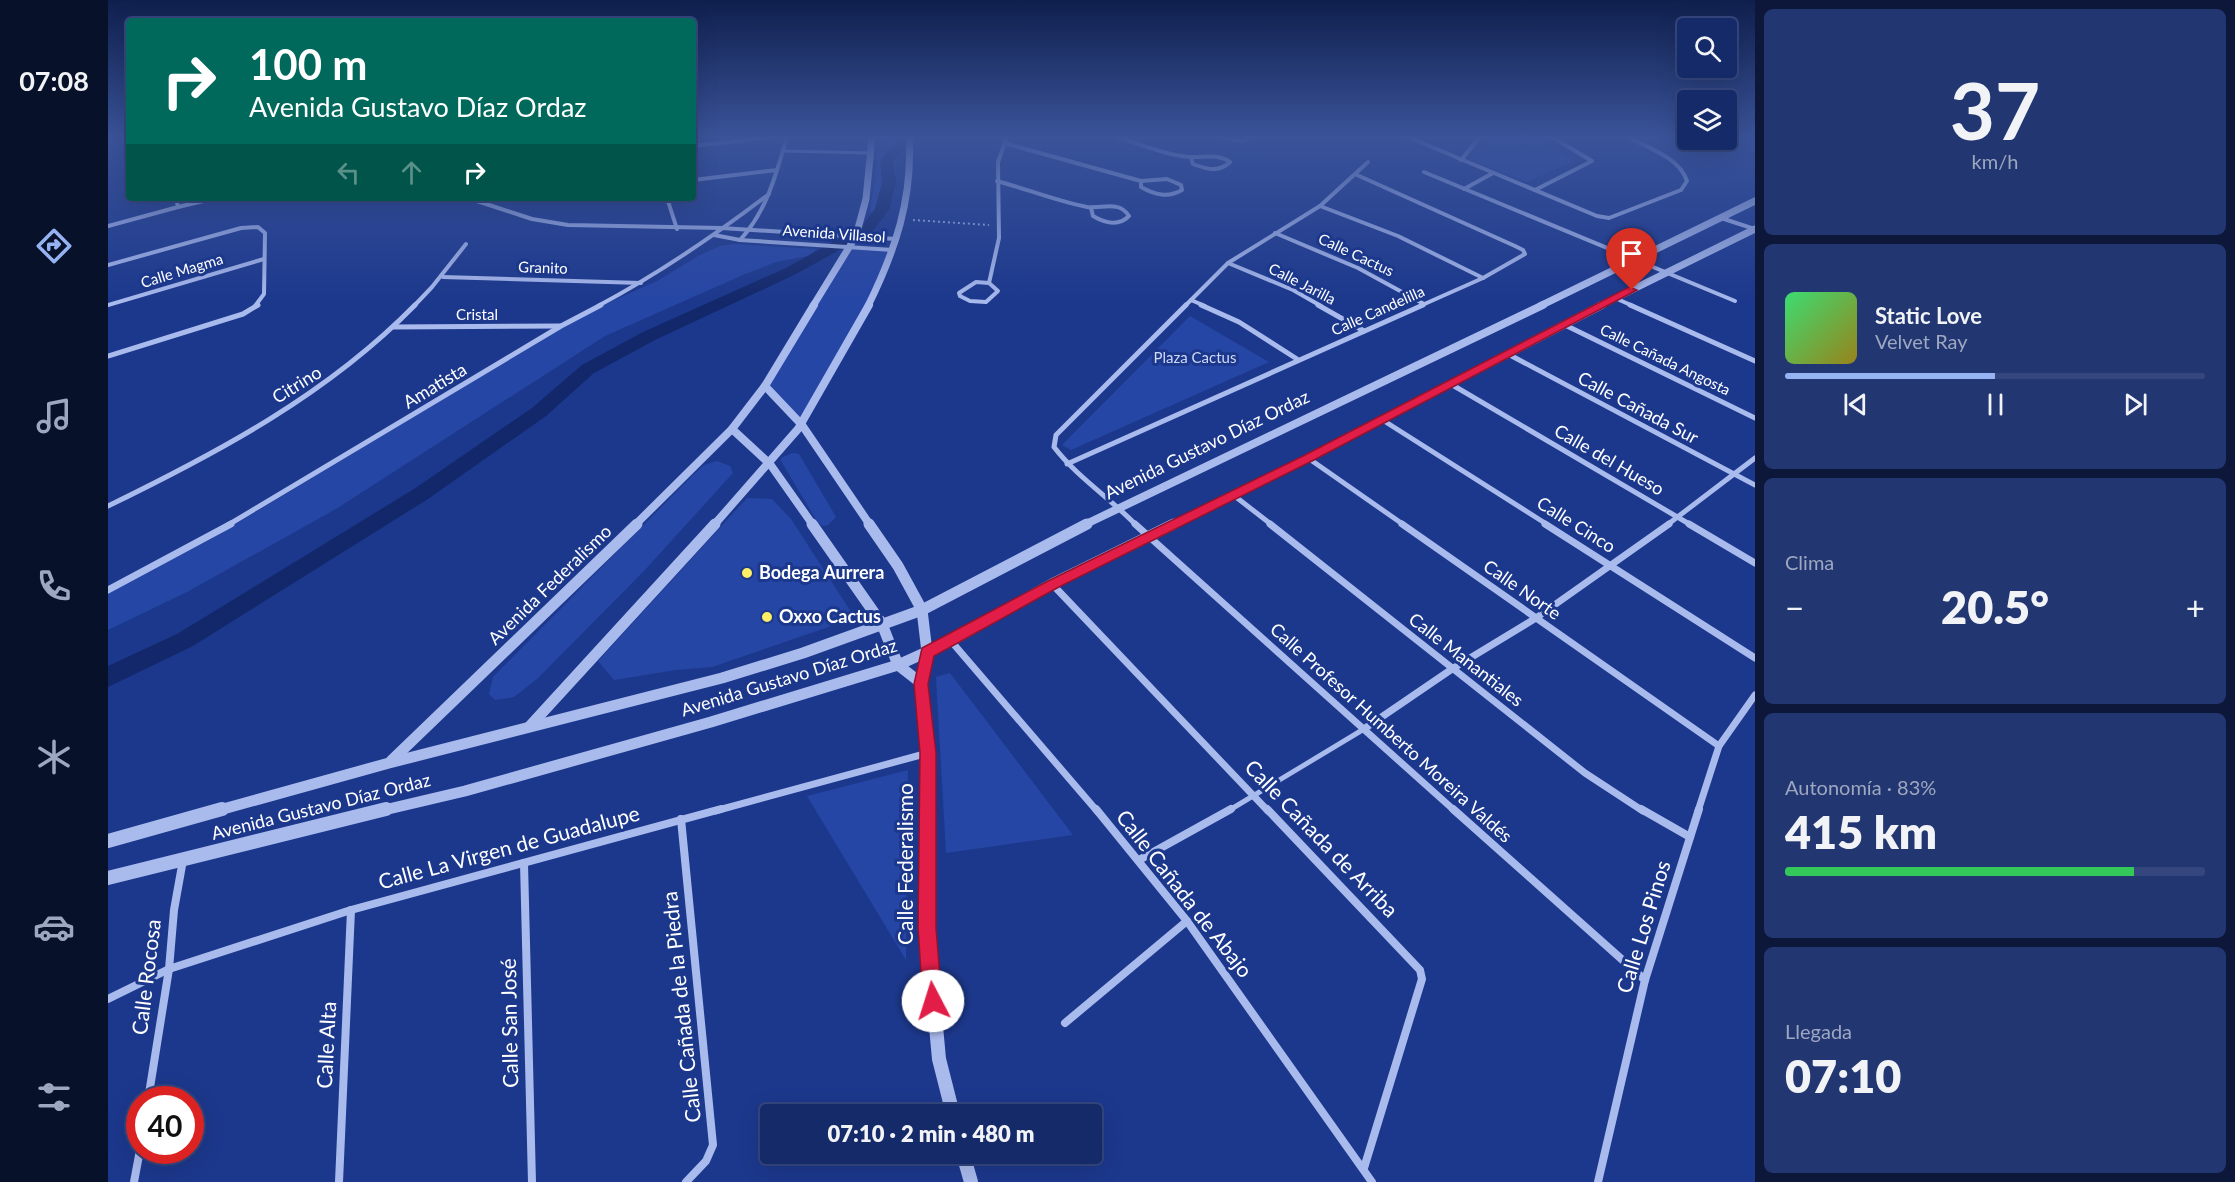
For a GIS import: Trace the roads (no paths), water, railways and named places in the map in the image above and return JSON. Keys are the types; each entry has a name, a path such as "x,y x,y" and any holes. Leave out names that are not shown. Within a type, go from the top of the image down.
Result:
{"street":[{"name":"Avenida Federalismo","path":"389,763 732,429 765,386 851,246 863,216 868,192"},
{"path":"530,726 770,464 802,425 860,323 893,250 902,220 906,192"},
{"path":"989,283 999,236 997,192"},
{"path":"1035,192 1090,208 1116,206 1125,209 1129,216 1122,222 1106,223 1092,216 1090,208"},
{"path":"1151,192 1157,195 1170,195 1177,192"},
{"path":"1119,507 1067,464 1054,447 1056,435 1228,263 1320,206 1337,192"},
{"name":"Calle Candelilla","path":"1067,464 1297,359 1483,278 1524,256 1524,252 1394,192"},
{"path":"1472,192 1736,301"},
{"path":"1540,192 1597,216 1613,217 1676,192"},
{"path":"740,240 750,231 769,194"},
{"name":"Amatista","path":"108,590 259,509 561,326 641,283 715,235 769,194"},
{"path":"177,201 178,207"},
{"path":"108,226 203,201"},
{"name":"Avenida Villasol","path":"479,201 531,219 555,224 677,229 722,228 896,238"},
{"path":"668,201 677,229"},
{"name":"Avenida Gustavo Díaz Ordaz","path":"108,842 389,763 722,678 803,653 922,610 1119,507 1637,260 1755,201"},
{"path":"1320,206 1398,237 1483,278"},
{"path":"1721,218 1755,229"},
{"path":"108,265 249,226 264,230 263,300 250,311 108,356"},
{"name":"Avenida Villasol","path":"703,229 715,235 740,240 893,250"},
{"name":"Avenida Gustavo Díaz Ordaz","path":"108,878 315,825 465,791 711,722 898,665 951,641 1052,584 1308,458 1563,324 1755,229"},
{"name":"Calle Cactus","path":"1275,233 1358,267 1424,304"},
{"name":"Citrino","path":"108,506 250,431 341,373 372,348 443,277 466,244"},
{"name":"Calle Magma","path":"108,305 264,259"},
{"name":"Calle Jarilla","path":"1228,263 1293,290 1364,331"},
{"name":"Granito","path":"443,277 641,283"},
{"path":"989,283 998,291 986,302 970,301 960,296 959,293 969,285 989,283"},
{"path":"1615,298 1755,361"},
{"path":"1191,300 1239,322 1297,359"},
{"name":"Calle Cañada Angosta","path":"1563,324 1755,418"},
{"name":"Cristal","path":"393,327 561,326"},
{"name":"Calle Cañada Sur","path":"1508,354 1755,485"},
{"name":"Calle del Hueso","path":"1449,383 1755,563"},
{"path":"765,386 802,425 898,566 922,610 927,652"},
{"name":"Calle Cinco","path":"1381,419 1755,658"},
{"path":"732,429 770,464 882,624 898,665 921,684"},
{"name":"Calle Norte","path":"1308,458 1719,746"},
{"path":"1139,860 1255,796 1364,729 1452,669 1536,618 1613,566 1755,458"},
{"name":"Calle Manantiales","path":"1232,495 1611,792 1690,837"},
{"name":"Calle Profesor Humberto Moreira Valdés","path":"1119,507 1146,536 1645,980"},
{"name":"Calle Cañada de Arriba","path":"1052,584 1420,970 1422,980 1364,1168"},
{"name":"Calle Cañada de Abajo","path":"951,641 1139,860 1187,921 1372,1182"},
{"name":"Calle Federalismo","path":"927,652 921,684 928,753 927,938 939,1059 950,1104"},
{"name":"Calle Los Pinos","path":"1598,1182 1645,980 1719,746 1755,695"},
{"name":"Calle La Virgen de Guadalupe","path":"108,999 169,969 351,910 928,753"},
{"name":"Calle Cañada de la Piedra","path":"681,819 713,1145 706,1161 686,1182"},
{"name":"Calle Rocosa","path":"150,1086 183,860"},
{"name":"Calle San José","path":"524,863 532,1182"},
{"name":"Calle Alta","path":"339,1182 351,910"},
{"path":"1065,1023 1187,921"},
{"path":"134,1182 137,1164"},
{"path":"966,1164 971,1182"}],"waterway":[{"path":"108,677 185,640 421,494 539,412 588,369 649,336 791,271 867,229 882,210 887,192"}],"place":[{"name":"Bodega Aurrera","path":"747,573"},
{"name":"Oxxo Cactus","path":"767,617"}],"park label":[{"name":"Plaza Cactus","path":"1195,358"}]}
